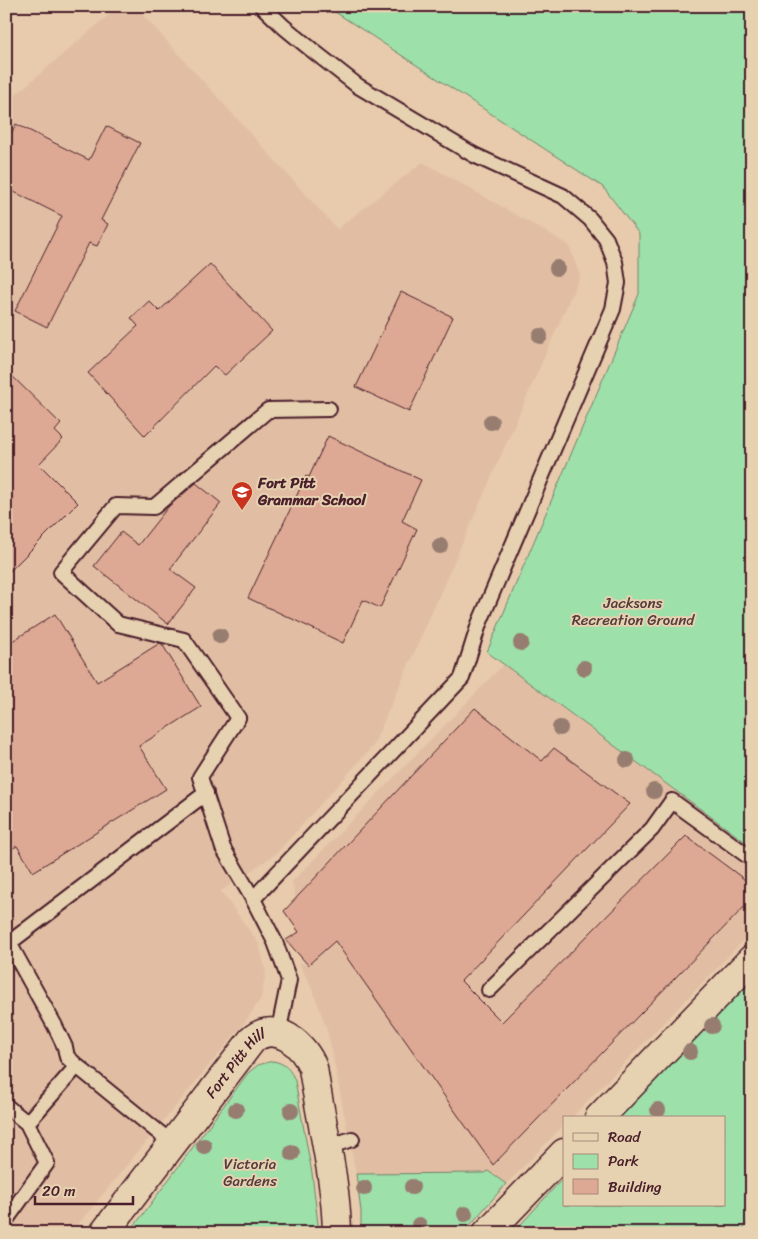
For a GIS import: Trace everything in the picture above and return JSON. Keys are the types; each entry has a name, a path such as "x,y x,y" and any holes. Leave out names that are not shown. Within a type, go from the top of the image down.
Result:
{"street":[{"path":"600,1116 752,959"},
{"name":"Fort Pitt Hill","path":"104,1233 252,1040 259,1034 269,1033 288,1038 299,1045 306,1053 340,1143 335,1201 337,1233"},
{"path":"488,1233 563,1154"}],"lane":[{"path":"253,899 462,678 479,624 613,309 618,284 615,262 606,239 590,218 563,196 474,155 367,92 320,57 262,6"},
{"path":"278,1034 289,980 276,942 223,848 200,777 238,718 184,640 118,624 61,572 116,506 154,507 268,410 329,409"},
{"path":"173,1144 67,1057 55,1026 8,943 206,793"},
{"path":"489,990 652,829 672,800 752,859"},
{"path":"27,1123 77,1066"},
{"path":"6,1106 27,1123 47,1163 6,1220"}],"shaded area":[{"name":"Fort Pitt Grammar School","path":"119,6 135,6 337,229 423,162 569,245 580,276 373,746 277,853 221,891 259,944 266,972 261,998 246,1021 71,1233 6,1233 6,103"},
{"path":"504,664 752,847 752,932 573,1116 563,1116 563,1126 459,1233 361,1221 356,1174 331,1047 314,993 299,963 309,964 292,882"}],"green space":[{"name":"Jacksons Recreation Ground","path":"326,6 752,6 752,847 487,652 639,294 639,234 603,187"},
{"path":"752,981 752,1216 741,1233 513,1233 563,1178 563,1206 726,1206 726,1116 620,1116 673,1058"},
{"name":"Victoria Gardens","path":"273,1061 281,1063 287,1068 295,1081 312,1173 319,1233 129,1233 248,1073 258,1065"},
{"path":"488,1171 506,1184 463,1233 361,1233 361,1211 356,1174 485,1173"}],"building":[{"path":"16,124 89,160 106,126 140,143 101,220 108,224 97,246 89,243 47,327 15,311 62,216 6,188 6,144"},
{"path":"210,264 272,331 225,375 214,366 145,436 88,373 138,326 131,318 149,301 159,311"},
{"path":"401,292 453,317 409,412 356,387"},
{"path":"6,370 61,424 55,431 63,439 39,464 78,503 6,575"},
{"path":"328,436 421,480 402,521 417,529 380,608 363,600 343,643 248,598 306,476 309,477"},
{"path":"196,483 221,503 170,569 196,588 168,624 94,566 121,532 138,545 168,507"},
{"path":"55,614 97,682 160,643 201,707 139,746 166,789 33,872 17,846 6,852 6,645"},
{"path":"475,708 542,761 554,748 630,804 461,981 502,1022 686,836 752,885 752,899 493,1165 335,941 308,965 286,940 299,932 284,911"}],"place":[{"name":"Fort Pitt Grammar School","path":"242,511"}]}
